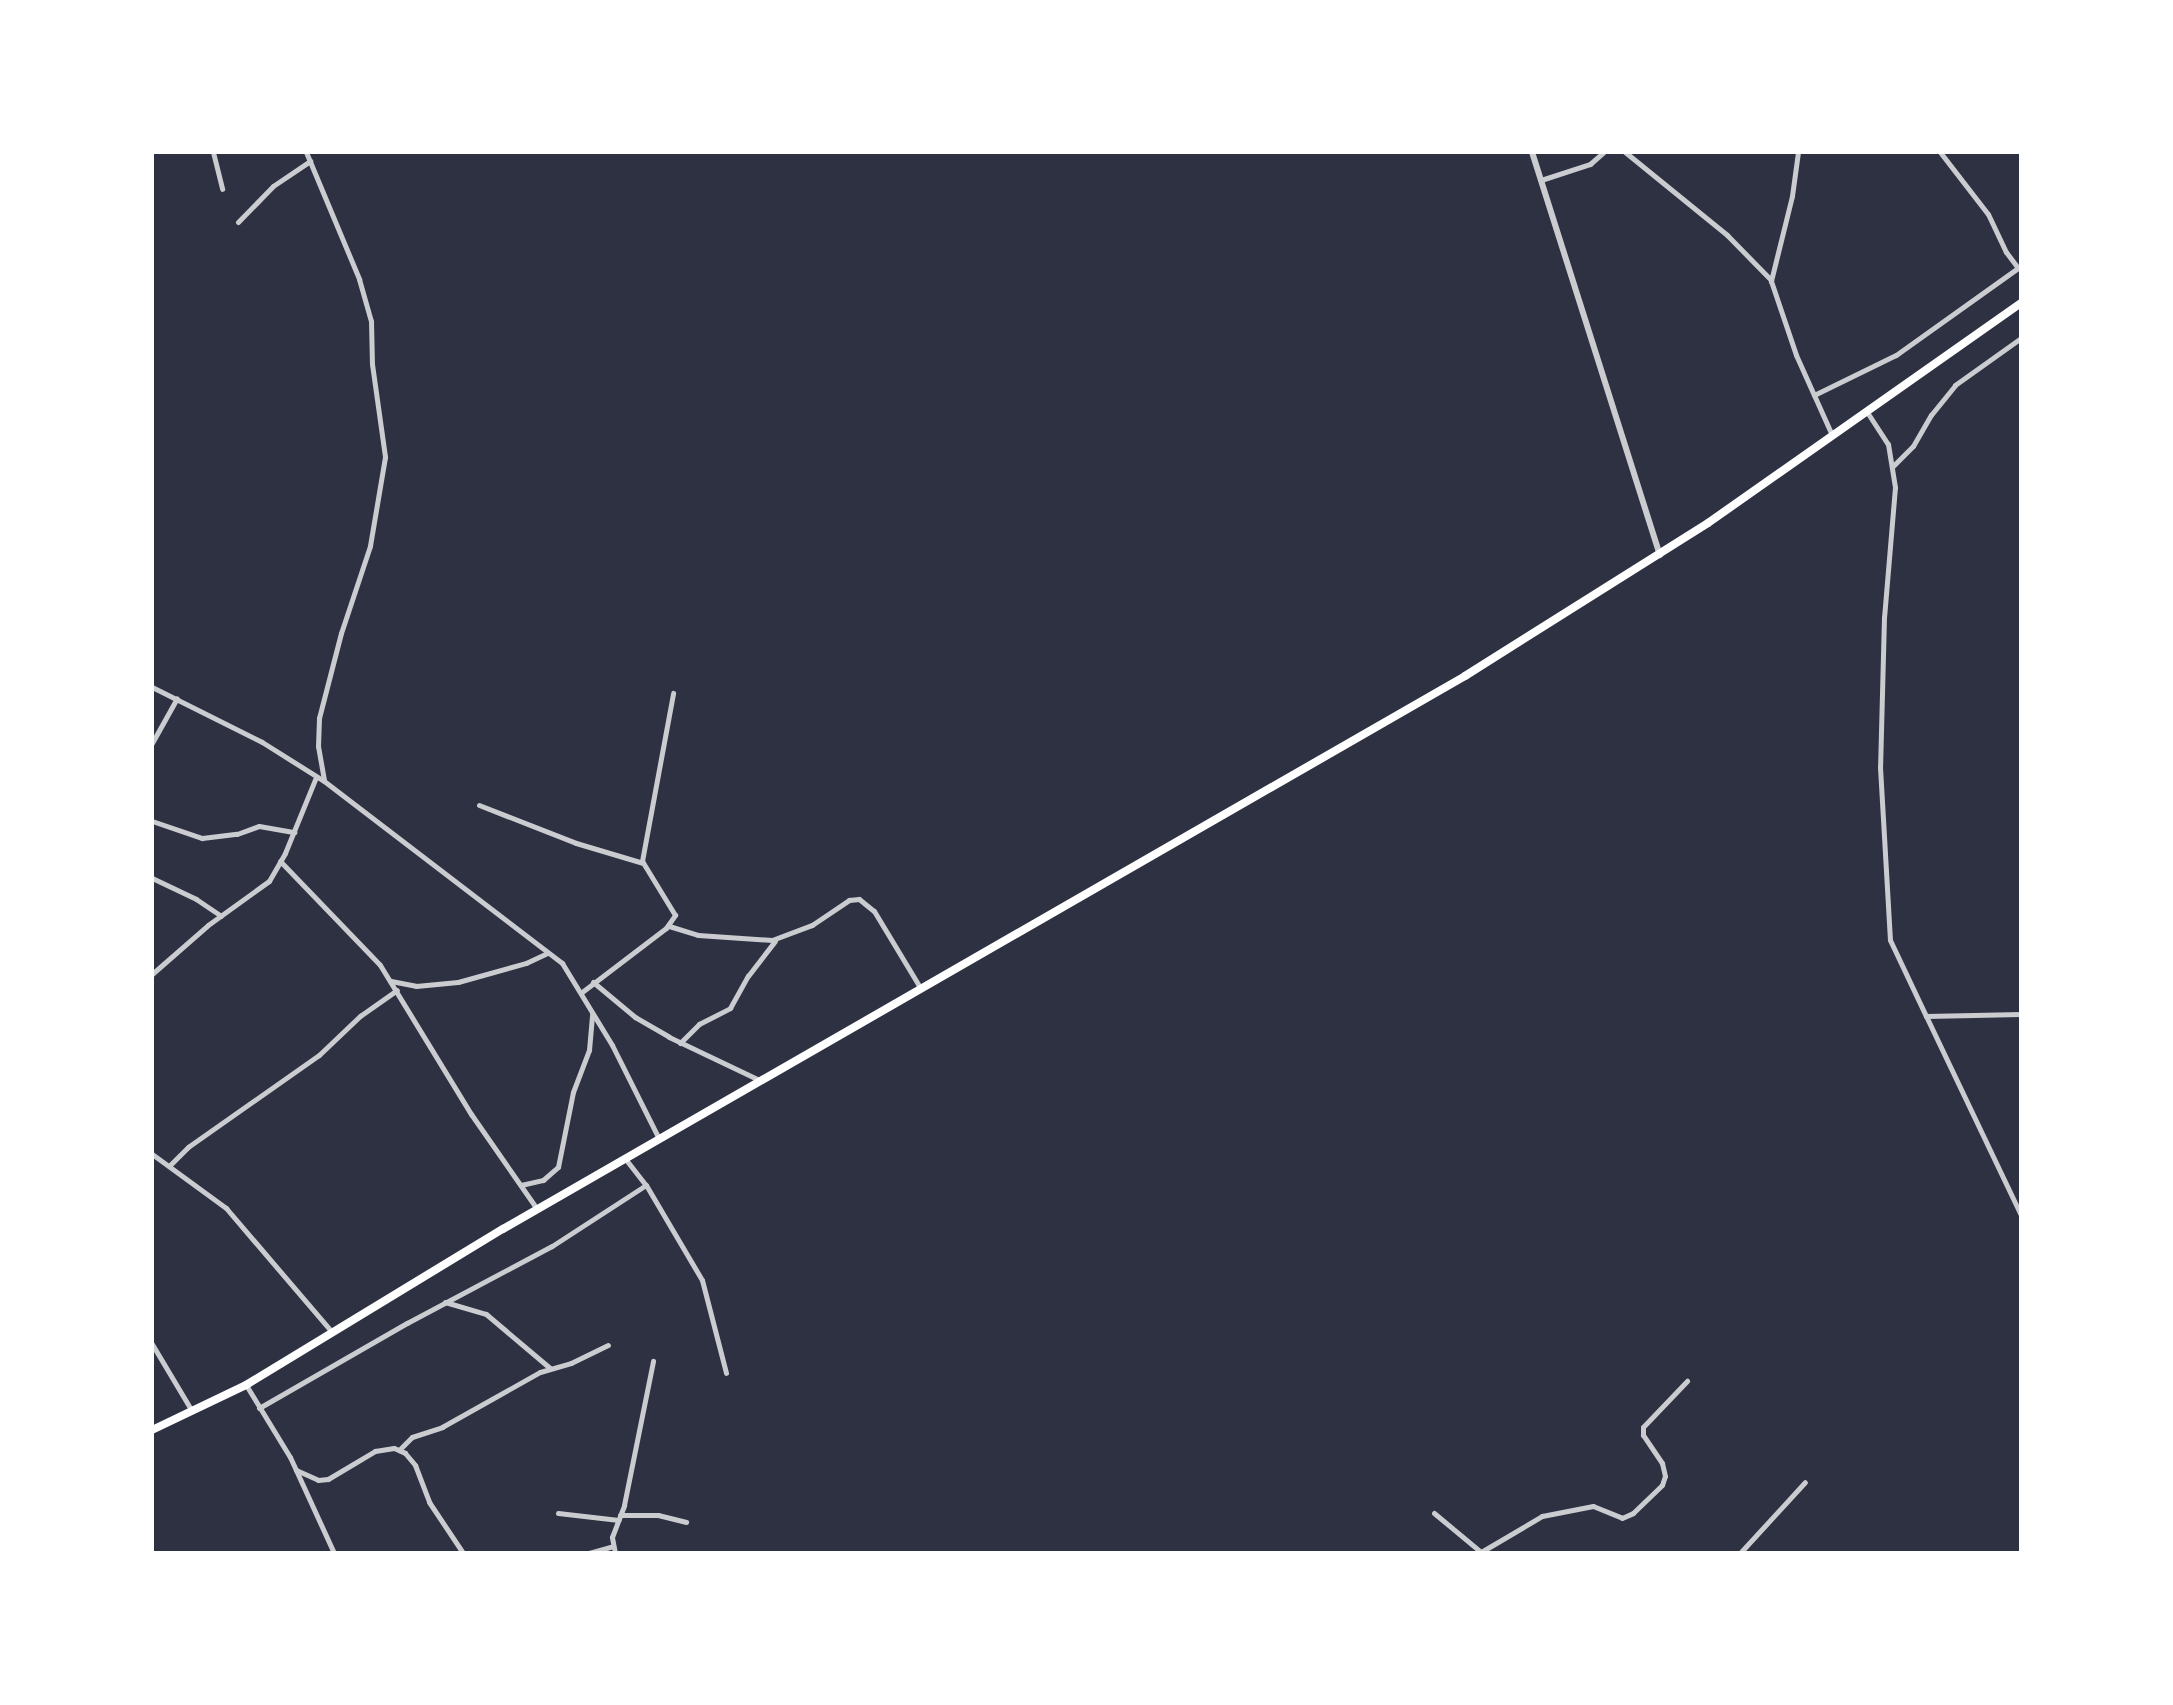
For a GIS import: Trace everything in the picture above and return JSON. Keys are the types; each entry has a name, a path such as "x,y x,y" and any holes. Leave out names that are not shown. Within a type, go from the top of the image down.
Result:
{"highway":[{"path":"152,1430 246,1385 760,1080 922,990 1465,676 1660,555 2021,303"}],"street":[{"path":"213,152 222,189"},
{"path":"306,152 359,279 371,321 372,364 385,457 370,546 341,633 319,718 318,746 324,781"},
{"path":"1532,152 1660,555"},
{"path":"1541,180 1590,164 1604,152"},
{"path":"1625,152 1727,235 1771,281 1782,320 1832,436"},
{"path":"1771,281 1792,196 1798,152"},
{"path":"1814,395 1896,355 2020,267 2006,252 1988,214 1940,152"},
{"path":"238,222 273,186 310,161"},
{"path":"1892,467 1913,446 1931,415 1955,385 2021,338"},
{"path":"1867,412 1888,444 1895,487 1880,721 1885,886 1890,940 2021,1215"},
{"path":"152,687 262,742 324,781 548,952 570,973 582,992 659,1139"},
{"path":"643,863 673,693"},
{"path":"152,743 177,698"},
{"path":"152,974 221,916 269,881 294,832 316,777"},
{"path":"479,805 576,843 643,863 674,908 675,915 668,925 582,992"},
{"path":"152,821 202,838 237,834 259,826 294,832"},
{"path":"280,861 350,931 391,981 471,1114 538,1211"},
{"path":"152,878 196,899 221,916"},
{"path":"668,925 710,937 776,939 812,925 849,900 859,899 874,911 922,990"},
{"path":"680,1043 699,1024 730,1008 748,976 776,939"},
{"path":"391,981 416,986 458,982 526,963 548,952"},
{"path":"593,982 635,1017 680,1043 760,1080"},
{"path":"169,1166 188,1147 319,1055 360,1016 397,990"},
{"path":"520,1185 543,1180 558,1167 573,1092 589,1050 592,1010"},
{"path":"1926,1016 2021,1014"},
{"path":"152,1154 226,1208 333,1333"},
{"path":"627,1161 646,1185 702,1280 726,1373"},
{"path":"259,1408 445,1302 552,1246 646,1185"},
{"path":"445,1302 486,1314 550,1368"},
{"path":"152,1344 172,1384 193,1412"},
{"path":"296,1470 318,1480 328,1479 375,1451 399,1450 412,1437 442,1427 550,1368 571,1363 608,1345"},
{"path":"589,1553 614,1549 612,1537 620,1517 653,1361"},
{"path":"1434,1513 1482,1552 1542,1516 1593,1506 1622,1518 1633,1513 1662,1485 1665,1476 1662,1463 1643,1435 1643,1427 1687,1381"},
{"path":"246,1385 296,1470 334,1553"},
{"path":"399,1450 415,1465 429,1502 463,1553"},
{"path":"1740,1553 1805,1482"},
{"path":"558,1513 620,1517 658,1515 686,1522"}]}
